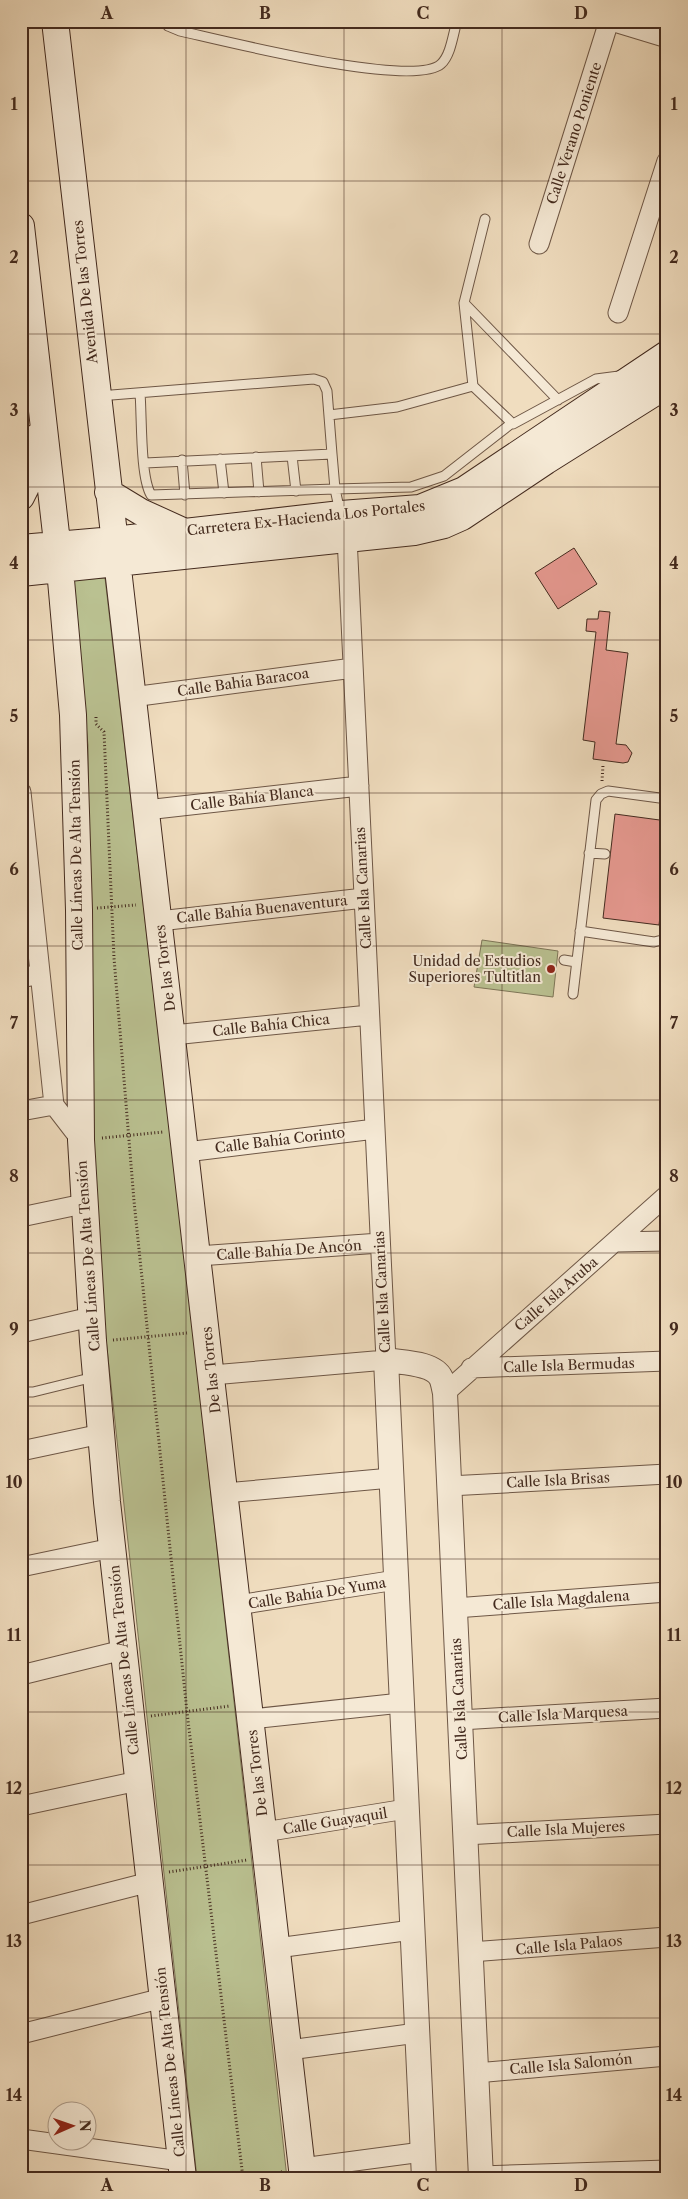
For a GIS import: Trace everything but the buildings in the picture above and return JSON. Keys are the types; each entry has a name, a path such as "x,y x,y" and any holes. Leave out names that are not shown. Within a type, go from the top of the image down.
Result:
{"main road":[{"name":"Avenida De las Torres","path":"55,21 115,552"},
{"path":"21,226 34,404 58,557"},
{"name":"Carretera Ex-Hacienda Los Portales","path":"21,573 58,557 344,526 420,508 464,490 667,354"},
{"name":"Carretera Ex-Hacienda Los Portales","path":"115,552 186,532 344,526 414,532 444,525 462,517 546,461 667,385"},
{"path":"21,497 26,487 34,404"},
{"path":"108,492 148,516 186,532"},
{"name":"Carretera Ex-Hacienda Los Portales","path":"21,548 58,557"},
{"name":"De las Torres","path":"115,552 185,1141 303,2173"},
{"name":"Calle Líneas De Alta Tensión","path":"58,557 73,714 79,910 80,1140 92,1330 112,1548 182,2169"}],"street":[{"path":"610,21 667,38"},
{"name":"Calle Verano Poniente","path":"539,244 610,21"},
{"path":"618,313 667,161"},
{"name":"Calle Isla Canarias","path":"344,526 353,668 386,1360 424,1366 436,1372 441,1378 445,1394 481,2177"},
{"name":"Calle Bahía Baracoa","path":"132,697 353,668"},
{"name":"Calle Bahía Blanca","path":"146,810 358,786"},
{"path":"21,792 25,859 54,1105 21,1111"},
{"name":"Calle Bahía Buenaventura","path":"158,912 364,898"},
{"path":"21,978 40,974"},
{"name":"Calle Bahía Chica","path":"172,1035 370,1015"},
{"name":"Calle Líneas De Alta Tensión","path":"54,1105 80,1140"},
{"name":"Calle Bahía Corinto","path":"185,1141 375,1128"},
{"name":"Calle Isla Aruba","path":"445,1394 471,1368 667,1195"},
{"path":"21,1217 83,1204"},
{"path":"616,1242 667,1241"},
{"name":"Calle Bahía De Ancón","path":"198,1256 380,1243"},
{"path":"21,1333 92,1330"},
{"path":"212,1375 386,1360 424,2178"},
{"name":"Calle Isla Bermudas","path":"471,1368 667,1361"},
{"path":"21,1451 101,1434"},
{"name":"Calle Isla Brisas","path":"449,1486 667,1474"},
{"path":"225,1492 391,1478"},
{"path":"21,1567 112,1548"},
{"name":"Calle Bahía De Yuma","path":"238,1605 396,1580"},
{"name":"Calle Isla Magdalena","path":"455,1608 667,1592"},
{"path":"21,1675 123,1650"},
{"path":"250,1712 402,1703"},
{"name":"Calle Isla Marquesa","path":"460,1720 667,1708"},
{"path":"21,1806 138,1781"},
{"name":"Calle Guayaquil","path":"265,1845 406,1809"},
{"name":"Calle Isla Mujeres","path":"465,1835 667,1824"},
{"path":"21,1915 149,1879"},
{"path":"277,1948 412,1930"},
{"name":"Calle Isla Palaos","path":"471,1952 667,1937"},
{"path":"21,2034 163,1998"},
{"path":"289,2050 417,2033"},
{"name":"Calle Isla Salomón","path":"476,2073 667,2056"},
{"path":"21,2139 182,2169"},
{"path":"303,2173 422,2152"},
{"path":"481,2177 667,2170"}],"lane":[{"path":"166,24 200,21"},
{"path":"166,24 180,31 335,65 372,70 432,69 442,63 445,58 456,21"},
{"path":"485,219 464,303 473,386 512,423"},
{"path":"464,303 558,400"},
{"path":"140,393 145,463 148,490 151,495 411,487 444,476 512,423 596,379 638,373"},
{"path":"97,396 314,379 323,382 327,391 336,489 344,526"},
{"path":"329,415 397,407 473,386"},
{"path":"145,463 332,454"},
{"path":"292,456 296,491"},
{"path":"256,457 259,492"},
{"path":"220,459 224,493"},
{"path":"182,460 185,495"},
{"path":"572,994 596,800 601,794 608,791 667,799"},
{"path":"589,853 605,854"},
{"path":"580,930 654,942 662,940 667,935"},
{"path":"564,960 576,962"},
{"path":"21,1387 24,1392 33,1392 96,1376"}],"path":[{"path":"104,732 112,907 128,1136 187,1712 243,2178"},
{"path":"79,910 112,907 158,912"},
{"path":"80,1140 128,1136 185,1141"},
{"path":"92,1330 148,1337 207,1332"},
{"path":"131,1718 187,1712 250,1712"},
{"path":"149,1879 206,1866 265,1845"}],"green space":[{"path":"105,578 186,1270 287,2178 197,2178 98,1265 91,1065 88,745 71,580"},
{"path":"482,940 558,951 553,997 474,987"}],"place":[{"name":"Unidad de Estudios Superiores Tultitlan","path":"551,969"}]}
